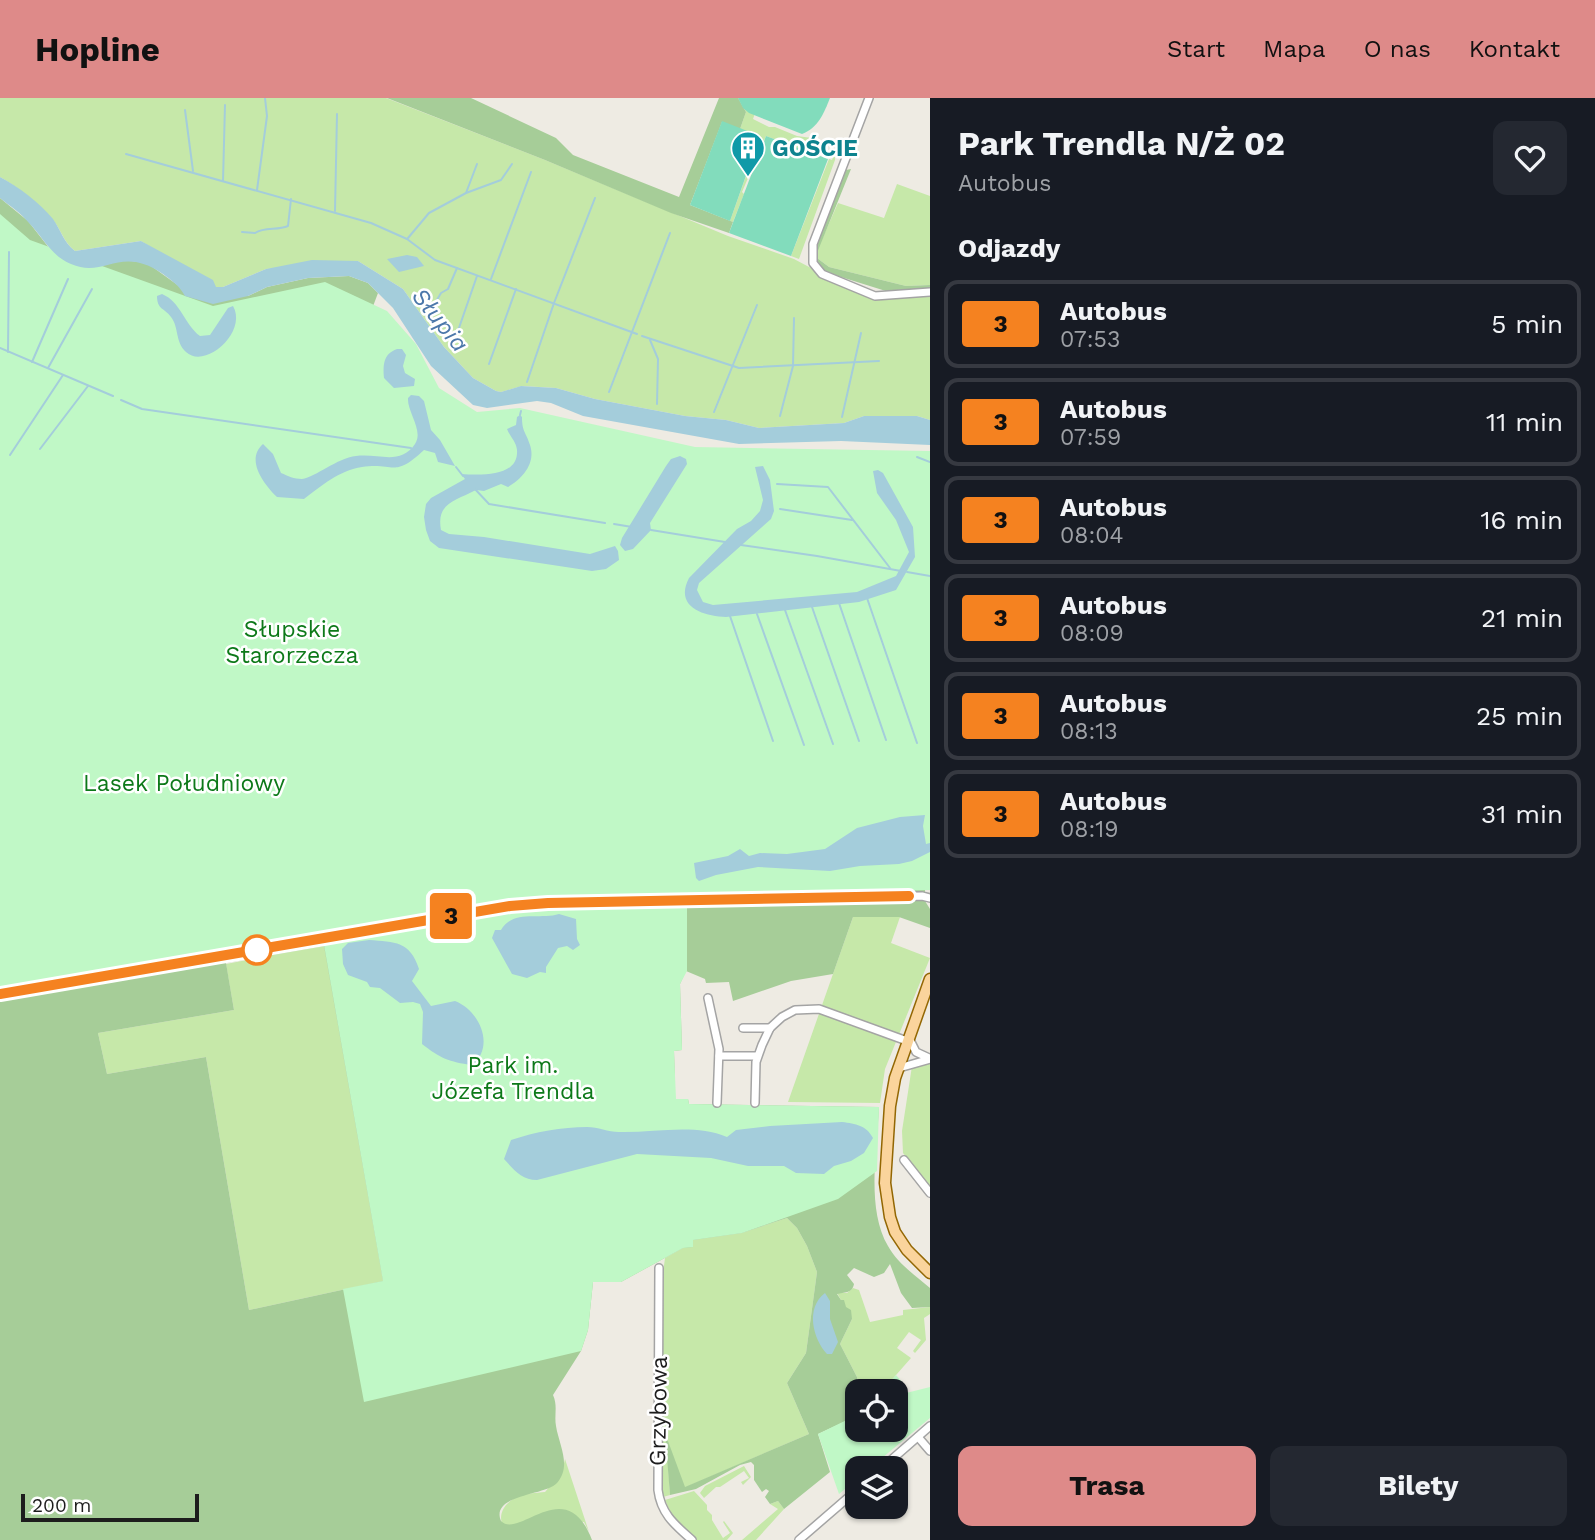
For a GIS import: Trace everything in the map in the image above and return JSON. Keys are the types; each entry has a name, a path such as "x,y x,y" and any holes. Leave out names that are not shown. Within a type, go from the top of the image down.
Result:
{"main road":[{"path":"930,979 898,1068 890,1106 885,1183 895,1232 907,1250 930,1273"}],"street":[{"path":"869,98 813,244 813,263 822,274 876,296 930,292"},
{"path":"0,994 510,906 927,896"},
{"path":"708,998 719,1055 717,1103"},
{"path":"755,1103 757,1056 770,1028 795,1010 819,1009 908,1039 916,1052 930,1059"},
{"path":"743,1028 770,1028"},
{"path":"719,1055 757,1056"},
{"path":"898,1068 930,1059"},
{"path":"904,1160 930,1194"},
{"name":"Grzybowa","path":"659,1268 659,1499 668,1518 692,1540"},
{"path":"896,1456 930,1426"},
{"path":"918,1437 930,1451"},
{"path":"799,1540 845,1500"}],"green space":[{"path":"0,98 386,98 728,236 794,259 860,294 930,292 930,420 917,416 864,416 844,423 759,428 726,420 685,416 595,399 556,388 522,386 501,392 473,378 444,347 403,289 358,261 266,269 223,287 215,287 141,241 75,251 46,212 0,177"},
{"path":"387,98 471,98 556,138 573,155 679,197 719,98 738,98 746,112 740,129 722,122 690,205 733,222 729,233 671,213"},
{"path":"738,98 758,104 753,119 769,127 812,138 806,151 766,136 742,192 744,194 733,222 730,221 760,137 740,129 746,112"},
{"path":"738,98 830,98 816,124 802,134 749,113"},
{"path":"722,121 760,136 730,221 690,205"},
{"path":"766,136 828,159 791,256 729,233"},
{"path":"835,153 835,160 799,259 791,256 829,159 832,160"},
{"path":"851,169 817,258 829,267 906,286 930,285 930,288 889,292 825,272 815,262 814,253 846,170"},
{"path":"897,184 930,196 930,285 906,286 829,267 817,258 816,253 838,203 884,218"},
{"path":"0,198 28,221 53,253 0,245"},
{"name":"Słupskie Starorzecza","path":"0,214 30,240 213,306 325,282 387,311 416,344 439,388 477,412 520,408 695,447 930,451 930,890 528,899 0,989"},
{"path":"124,260 147,263 179,286 248,296 267,287 308,278 349,276 368,283 378,293 369,317 225,314 89,269"},
{"name":"Lasek Południowy","path":"0,460 930,843 925,901 930,909 930,928 899,917 853,917 833,974 791,981 733,1001 729,982 706,983 705,979 686,971 680,984 682,1050 674,1051 675,1081 664,1099 688,1099 689,1104 879,1107 874,1179 881,1231 896,1258 930,1288 930,1307 912,1308 901,1293 890,1264 884,1273 874,1277 854,1268 847,1275 854,1284 853,1287 847,1292 837,1294 851,1310 852,1319 840,1344 857,1379 845,1379 845,1422 818,1434 830,1472 784,1509 778,1501 770,1504 765,1497 769,1491 766,1489 762,1492 754,1480 754,1465 751,1462 740,1465 696,1489 670,1495 665,1433 685,1487 809,1434 787,1383 806,1353 817,1272 797,1228 787,1218 742,1233 693,1240 693,1247 683,1248 621,1282 593,1282 588,1330 581,1351 553,1395 564,1470 557,1483 551,1487 511,1501 503,1506 500,1512 501,1521 509,1524 557,1509 569,1511 581,1520 592,1540 0,1540","holes":["338,940 348,943 344,1043 326,943","324,946 383,1281 249,1310 206,1057 107,1074 98,1033 234,1010 226,963"]},
{"name":"Park im. Józefa Trendla","path":"687,906 687,971 680,984 682,1050 674,1051 676,1099 688,1099 689,1104 879,1107 877,1171 838,1199 742,1233 693,1240 693,1247 683,1248 621,1282 593,1282 588,1330 581,1351 364,1402 343,1289 383,1281 324,945 500,913 541,909"},
{"path":"853,917 900,917 891,943 930,958 885,1069 880,1103 788,1102"},
{"path":"324,945 383,1281 249,1310 206,1057 107,1074 98,1033 234,1010 226,964"},
{"path":"930,1063 930,1188 903,1153 902,1131 912,1066"},
{"path":"787,1218 797,1228 807,1246 817,1272 806,1353 787,1383 809,1434 684,1488 666,1437 670,1495 663,1497 662,1281 665,1258 692,1240 742,1233"},
{"path":"853,1288 859,1290 870,1322 903,1315 903,1310 930,1307 930,1314 924,1318 926,1340 915,1353 913,1351 921,1340 909,1332 897,1348 911,1358 893,1379 857,1379 840,1344 852,1319 837,1293 847,1293"},
{"path":"930,1387 930,1418 908,1436 908,1392"},
{"path":"845,1421 845,1442 901,1442 884,1456 845,1456 845,1489 839,1494 818,1434"},
{"path":"565,1459 589,1532 584,1522 548,1518 525,1532 516,1533 504,1527 501,1515 509,1502 523,1495 545,1492 562,1472"},
{"path":"744,1466 751,1477 743,1485 741,1482 749,1478 744,1471 716,1487 704,1498 700,1493 705,1486"},
{"path":"694,1491 707,1505 707,1510 723,1538 730,1533 724,1521 733,1533 727,1540 697,1540 673,1518 665,1500"},
{"path":"778,1501 784,1509 756,1540 742,1540 778,1509 770,1504"}],"water":[{"path":"0,177 41,207 53,219 75,251 141,241 213,280 216,287 223,287 266,269 312,260 358,261 403,289 444,347 473,378 496,391 521,386 556,388 595,399 685,416 726,420 759,428 844,423 864,416 917,416 930,420 930,445 841,441 739,444 583,416 551,403 537,401 487,408 473,405 431,366 393,308 368,283 349,276 308,278 267,287 248,296 213,304 185,296 178,286 163,274 135,262 83,268 58,256 22,216 0,198"},
{"path":"407,255 417,257 424,266 399,272 387,259"},
{"path":"162,294 174,302 200,336 210,335 228,308 233,306 235,327 230,337 213,352 203,356 186,352 180,344 169,314 158,304 157,296"},
{"path":"397,349 402,349 406,355 403,366 405,373 415,379 414,386 394,388 384,378 385,360"},
{"path":"411,395 419,396 424,401 431,430 455,466 438,462 435,453 424,450 399,467 373,466 346,471 304,499 277,497 258,472 256,457 263,444 273,454 281,473 299,479 308,478 349,457 403,455 415,444 418,433 408,403"},
{"path":"520,415 531,452 527,469 508,487 501,484 484,491 476,490 454,500 441,514 441,530 449,534 590,554 615,546 619,560 606,569 592,571 439,548 430,541 424,517 426,504 431,498 465,479 461,474 496,473 512,466 517,450 507,429 516,425"},
{"path":"680,456 686,459 687,464 650,523 651,530 633,549 625,551 620,545 622,538 666,466 671,459"},
{"path":"763,466 770,480 774,511 771,519 699,583 697,590 703,602 713,605 857,592 896,576 909,552 896,520 877,493 873,471 878,470 883,473 913,527 915,557 896,590 859,602 726,617 708,615 693,608 685,596 689,578 737,529 751,521 760,511 763,500 755,467"},
{"path":"925,815 923,826 926,844 930,843 930,852 912,861 830,871 758,867 699,881 696,878 694,863 728,856 740,849 749,856 825,849 857,828 900,817"},
{"path":"559,914 576,919 580,945 573,950 567,946 558,948 546,967 546,973 540,972 527,978 512,974 492,938 495,930 501,930 512,919 520,917"},
{"path":"369,940 394,943 411,953 419,969 412,981 431,1006 455,1001 471,1012 482,1029 483,1039 483,1048 472,1065 445,1059 422,1044 423,1012 420,1004 400,1003 380,988 370,987 367,982 348,975 343,964 342,949 348,943"},
{"path":"842,1122 864,1128 873,1138 864,1153 851,1161 834,1166 824,1174 796,1173 784,1166 748,1166 711,1158 637,1154 532,1180 515,1170 504,1159 511,1140 568,1128 591,1127 619,1132 701,1130 727,1137 736,1130"},
{"path":"825,1293 830,1301 830,1319 838,1342 832,1354 827,1354 822,1348 813,1324 815,1307"}],"waterway":[{"path":"257,190 267,116 265,98"},
{"path":"223,181 225,105"},
{"path":"185,110 193,171"},
{"path":"335,211 337,114"},
{"path":"126,154 371,223 407,239 435,260 637,334"},
{"path":"466,193 477,164"},
{"path":"408,238 429,213 466,193 501,180 512,164"},
{"path":"491,279 531,172"},
{"path":"527,382 595,198"},
{"path":"242,232 255,233 288,226 291,199"},
{"path":"609,392 670,233"},
{"path":"8,352 9,252"},
{"name":"Słupia","path":"431,310 441,293 448,289 457,268"},
{"name":"Słupia","path":"452,348 477,276"},
{"path":"32,362 68,279"},
{"path":"48,368 92,289"},
{"path":"489,364 516,289"},
{"path":"714,412 757,305"},
{"path":"780,416 793,366 794,318"},
{"path":"842,417 861,333"},
{"path":"642,336 739,368 879,361"},
{"path":"650,340 658,359 657,404"},
{"path":"0,348 113,396"},
{"path":"10,455 63,375"},
{"path":"40,449 88,386"},
{"path":"121,400 142,409 411,448"},
{"path":"520,415 521,411"},
{"path":"917,457 930,462"},
{"path":"456,467 463,476"},
{"path":"777,484 828,487 890,568"},
{"path":"474,488 489,504 605,523"},
{"path":"780,509 852,520"},
{"path":"614,524 632,527"},
{"path":"651,530 725,542"},
{"path":"741,545 901,571"},
{"path":"907,572 930,576"},
{"path":"867,598 917,743"},
{"path":"839,603 886,740"},
{"path":"812,607 859,741"},
{"path":"785,610 833,744"},
{"path":"757,614 804,745"},
{"path":"730,616 773,741"}],"bus line":[{"name":"3","path":"0,994 510,906 909,896"}],"place":[{"name":"GOŚCIE","path":"748,178"}]}
